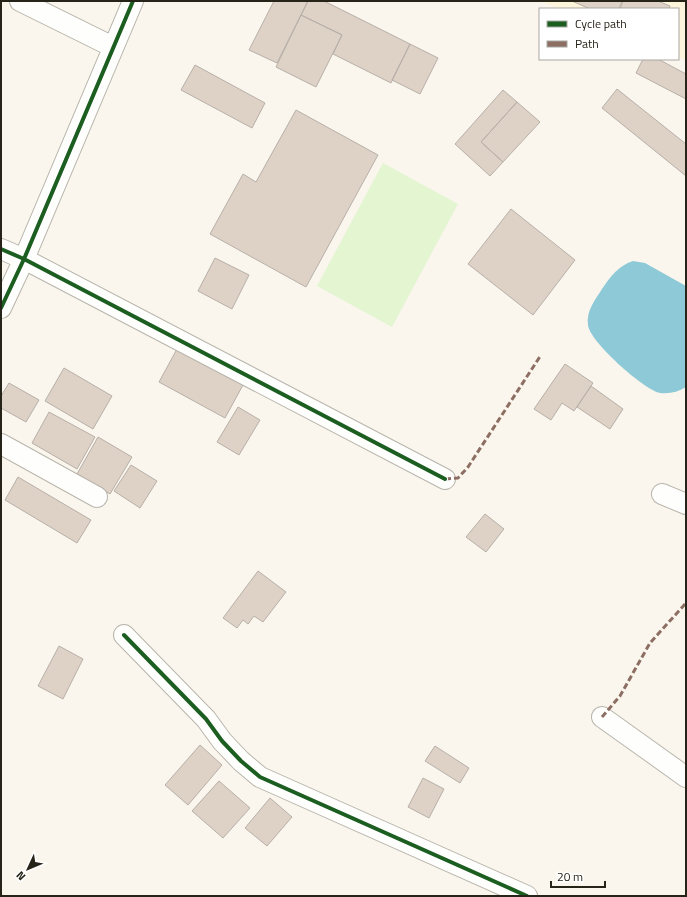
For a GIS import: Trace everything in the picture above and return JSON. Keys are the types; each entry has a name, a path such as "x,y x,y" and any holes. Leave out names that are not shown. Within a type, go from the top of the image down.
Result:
{"street":[{"path":"20,1 113,47"},
{"path":"1,308 24,259 133,1"},
{"path":"1,249 24,259 445,479"},
{"path":"1,444 97,497"},
{"path":"662,494 686,504"},
{"path":"124,635 206,719 222,741 241,761 260,777 527,896"},
{"path":"602,717 686,777"}],"shaded area":[{"path":"540,1 686,1 686,60 679,57 679,8 557,8"}],"green space":[{"path":"383,163 458,204 392,327 317,286"}],"water":[{"path":"633,261 645,263 686,286 686,387 677,391 660,393 652,390 642,383 607,353 597,342 588,325 588,315 590,310 605,284 619,269"}],"building":[{"path":"274,1 308,1 277,63 249,50"},
{"path":"308,1 324,1 410,44 391,83 333,54 342,35 301,15"},
{"path":"572,1 622,1 619,8 588,8"},
{"path":"623,1 658,1 670,6 669,8 620,8"},
{"path":"301,15 342,35 316,87 276,67"},
{"path":"410,44 438,58 420,94 392,80"},
{"path":"642,60 660,60 686,74 686,99 636,73"},
{"path":"195,65 265,103 252,128 181,90"},
{"path":"617,89 686,144 686,176 602,108"},
{"path":"503,90 517,102 481,142 503,162 490,176 455,144"},
{"path":"517,102 540,122 503,162 481,142"},
{"path":"296,110 378,155 306,287 210,234 243,174 256,182"},
{"path":"511,209 575,260 533,315 468,264"},
{"path":"215,258 249,275 232,309 198,291"},
{"path":"177,349 243,385 225,418 159,382"},
{"path":"565,364 593,383 574,411 562,403 551,420 534,409"},
{"path":"64,368 112,396 93,429 45,401"},
{"path":"9,383 39,400 26,422 1,408 1,396"},
{"path":"591,386 623,409 610,429 577,407"},
{"path":"238,407 260,420 239,455 217,442"},
{"path":"49,412 95,437 77,469 32,443"},
{"path":"98,437 132,457 110,494 77,474"},
{"path":"131,465 157,481 140,508 114,491"},
{"path":"18,477 91,520 77,543 5,500"},
{"path":"485,514 504,529 486,552 466,537"},
{"path":"258,571 286,592 263,622 254,616 248,624 243,620 237,628 223,618"},
{"path":"59,646 83,659 63,699 38,686"},
{"path":"200,745 222,765 188,805 165,785"},
{"path":"435,746 469,768 460,783 425,761"},
{"path":"423,778 444,789 429,818 408,807"},
{"path":"219,781 250,808 223,838 192,811"},
{"path":"270,798 292,817 267,846 245,828"}],"marked path":[{"path":"445,479 458,478 468,467 541,355"},
{"path":"602,717 620,696 650,643 686,603"}],"cycle path":[{"path":"1,308 24,259 133,1"},
{"path":"1,249 24,259 445,479"},
{"path":"124,635 206,719 222,741 241,761 260,777 527,896"}]}
